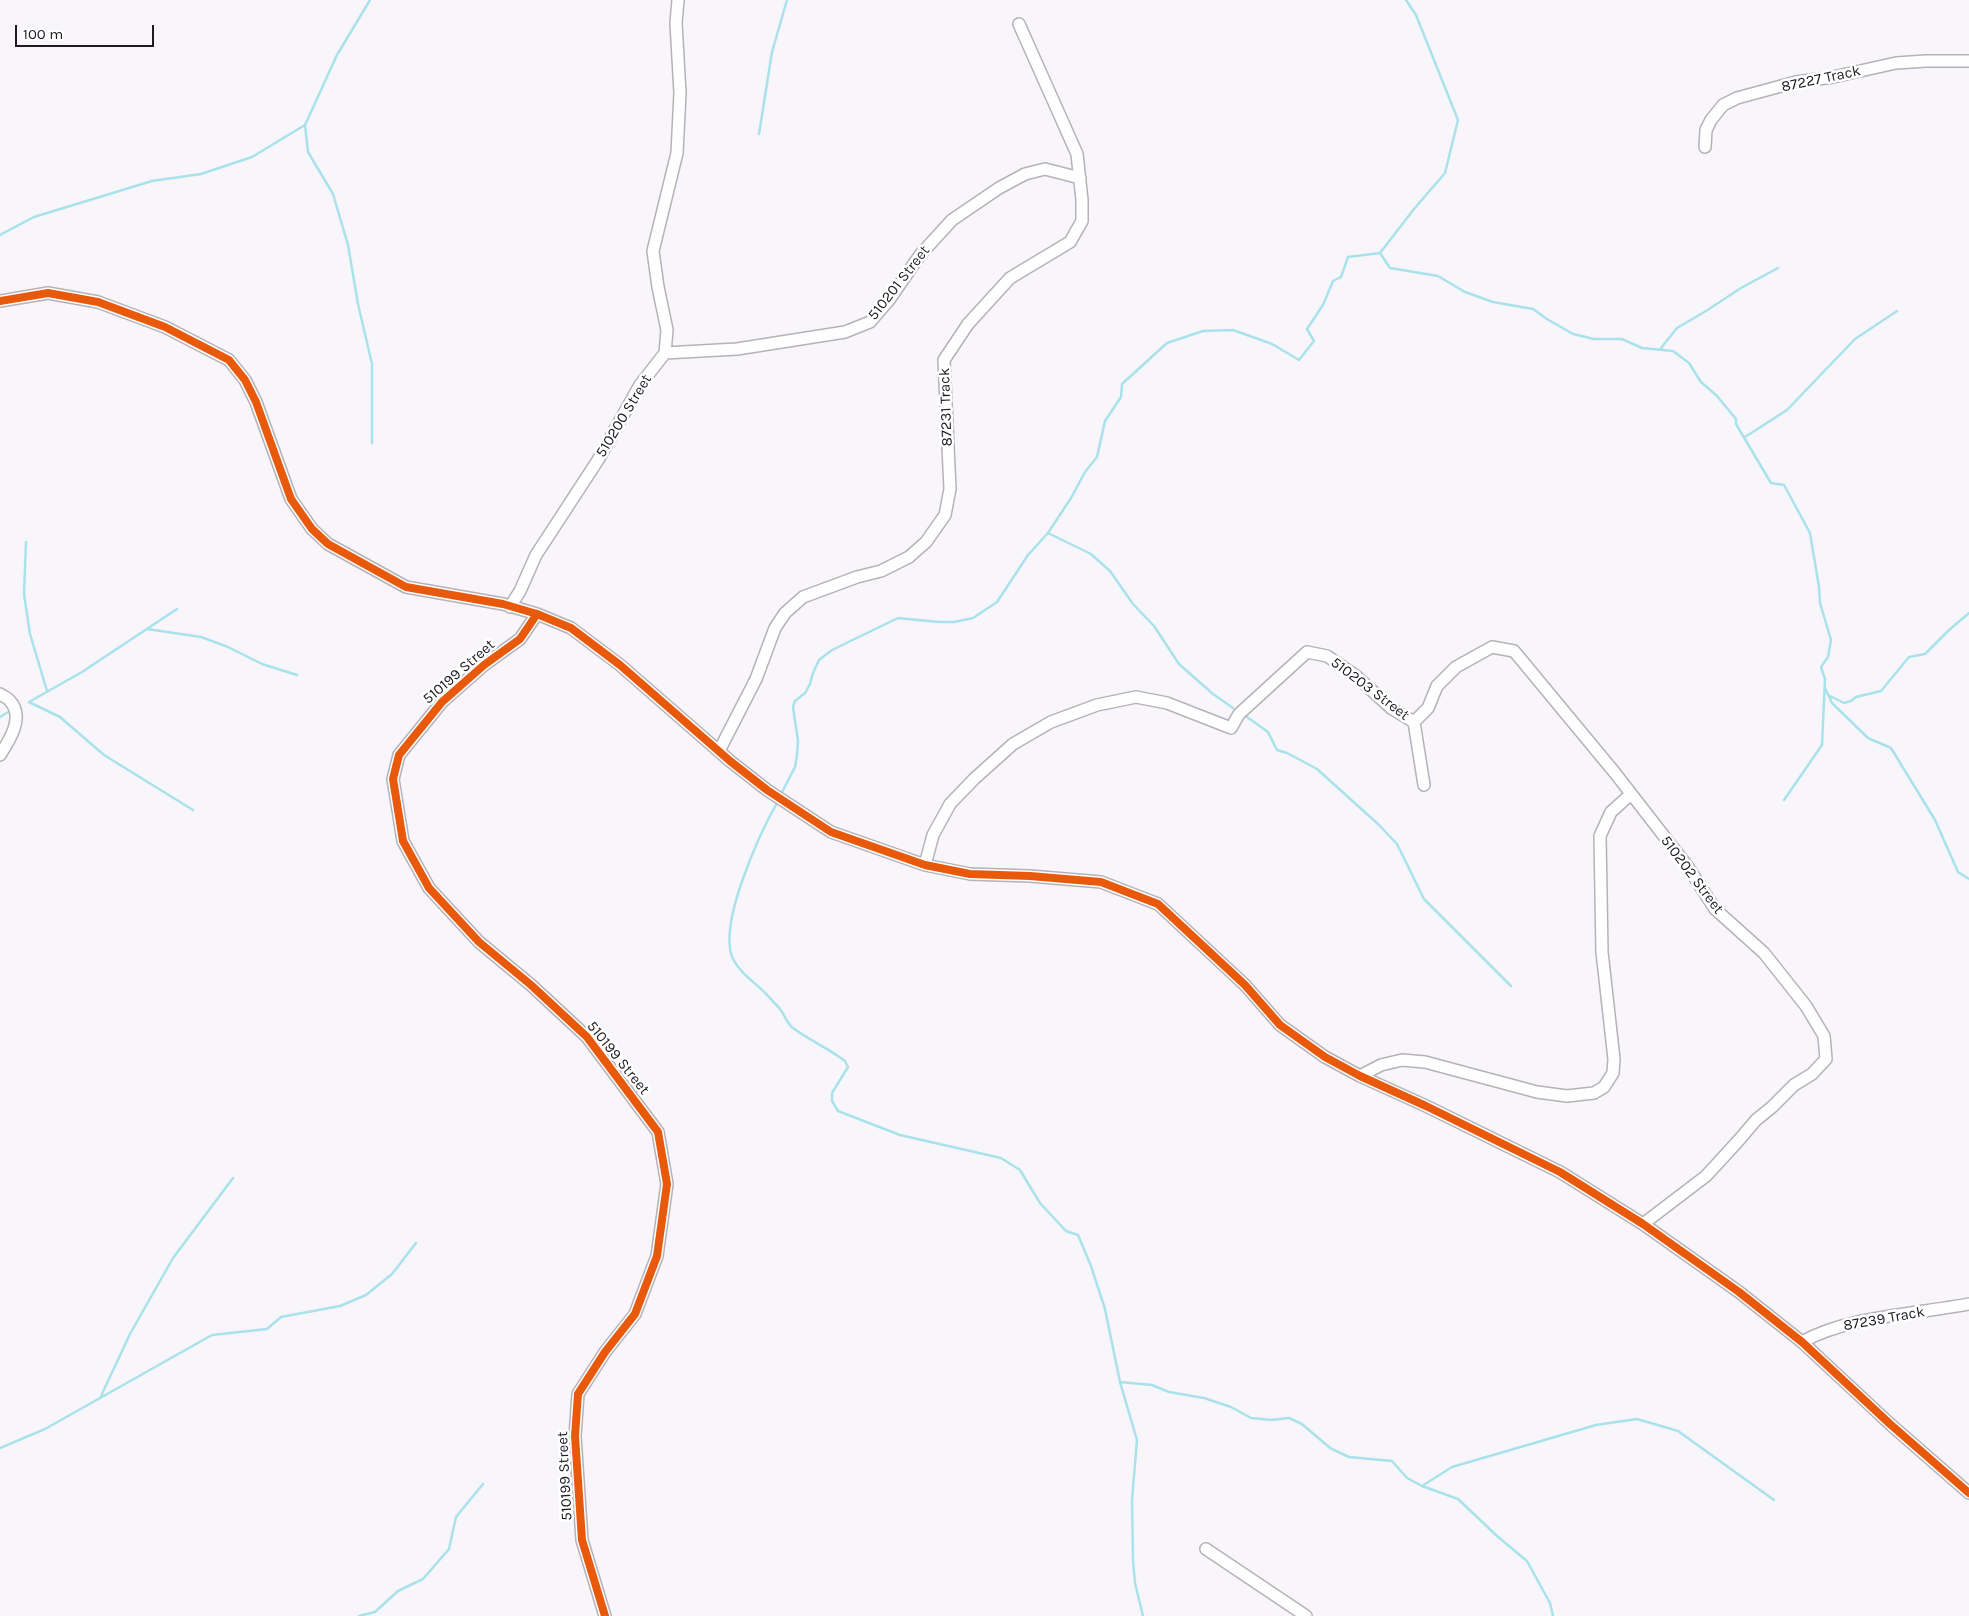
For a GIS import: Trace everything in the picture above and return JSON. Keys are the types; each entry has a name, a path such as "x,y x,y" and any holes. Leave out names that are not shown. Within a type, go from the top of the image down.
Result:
{"street":[{"path":"666,353 667,330 653,252 677,153 680,93 676,23 678,0"},
{"name":"87231 Track","path":"719,751 756,679 776,628 785,612 803,598 857,577 881,571 909,557 926,542 945,515 950,490 944,360 968,324 1010,278 1070,242 1082,220 1077,154 1019,24"},
{"name":"87227 Track","path":"1705,147 1706,130 1711,120 1723,105 1737,98 1796,82 1833,77 1896,63 1926,60 1969,61"},
{"name":"510201 Street","path":"666,353 755,346 845,332 870,322 889,300 920,255 952,220 999,188 1025,174 1045,169 1080,178"},
{"path":"0,301 48,293 98,302 165,327 229,360 245,380 256,402 291,499 312,529 328,544 406,587 503,604 538,614 572,628 620,665 766,790 831,832 925,865 970,874 1030,876 1101,882 1158,904 1244,985 1280,1025 1325,1057 1360,1076 1426,1106 1560,1172 1643,1224 1739,1292 1802,1342 1890,1424 1969,1493"},
{"name":"510200 Street","path":"510,607 520,591 536,555 598,460 640,385 666,353"},
{"name":"510199 Street","path":"538,614 520,639 484,665 442,702 399,755 393,779 403,841 429,888 479,942 587,1037 658,1132 667,1184 657,1256 635,1314 605,1352 578,1394 576,1436 582,1540 605,1616"},
{"name":"510202 Street","path":"1414,722 1428,708 1437,686 1456,668 1492,647 1514,651 1688,867 1715,910 1764,953 1806,1006 1824,1036 1826,1059 1812,1074 1794,1085 1756,1120 1706,1176 1643,1224"},
{"name":"510203 Street","path":"925,865 933,835 950,804 1012,744 1051,722 1096,705 1136,697 1168,703 1231,728 1239,714 1307,652 1327,656 1356,676 1392,708 1414,722 1424,785"},
{"path":"0,694 11,701 17,715 12,738 0,755"},
{"path":"1360,1076 1381,1065 1402,1060 1425,1062 1537,1092 1567,1096 1594,1092 1604,1087 1613,1073 1614,1059 1602,952 1600,836 1611,812 1631,794"},
{"name":"87239 Track","path":"1802,1342 1817,1334 1842,1326 1969,1304"},
{"path":"1206,1549 1306,1616"}],"waterway":[{"path":"370,0 337,55 305,125 308,152 333,194 348,245 358,304 372,364 372,443"},
{"path":"759,134 772,52 787,0"},
{"path":"780,796 795,767 797,755 798,741 793,707 795,701 805,693 810,684 819,660 832,650 898,618 954,622 973,618 997,602 1028,555 1048,533 1071,498 1085,472 1097,457 1105,421 1121,397 1122,384 1167,343 1203,331 1233,330 1272,344 1299,360 1314,341 1307,329 1323,305 1333,281 1341,277 1348,257 1380,253 1445,173 1458,120 1416,15 1406,0"},
{"path":"0,235 34,217 152,181 201,174 252,157 305,125"},
{"path":"1380,253 1390,268 1438,276 1465,292 1493,302 1533,309 1573,334 1594,339 1622,339 1642,348 1673,351 1689,363 1701,382 1717,396 1736,419 1736,424 1771,483 1784,485 1810,533 1820,603 1831,640 1828,657 1821,667 1825,679 1822,745 1784,800"},
{"path":"1661,348 1677,328 1741,288 1778,268"},
{"path":"1745,437 1787,410 1855,339 1897,311"},
{"path":"1048,533 1091,554 1110,571 1133,604 1154,626 1179,664 1213,694 1233,708"},
{"path":"26,542 24,594 30,634 47,691"},
{"path":"29,702 82,672 177,609"},
{"path":"1830,696 1844,703 1856,697 1881,691 1909,657 1925,654 1969,613"},
{"path":"147,629 201,637 228,647 262,664 297,675"},
{"path":"1825,688 1832,703 1868,738 1891,748 1935,820 1958,872 1969,879"},
{"path":"29,702 60,717 104,755 193,810"},
{"path":"0,717 10,711"},
{"path":"1247,717 1268,732 1277,750 1287,753 1317,769 1378,824 1397,844 1424,899 1511,986"},
{"path":"778,801 761,834 735,903 730,944 733,959 745,975 766,993 782,1011 791,1026 845,1061 848,1067 832,1093 832,1101 838,1111 900,1135 1001,1158 1020,1170 1040,1203 1066,1231 1078,1235 1091,1266 1105,1309 1120,1382 1137,1440 1132,1500 1133,1560 1135,1583 1143,1616"},
{"path":"101,1396 130,1334 173,1258 233,1178"},
{"path":"0,1448 45,1429 212,1335 267,1329 281,1317 340,1306 366,1295 392,1274 416,1243"},
{"path":"1120,1382 1152,1385 1169,1392 1204,1398 1231,1407 1251,1418 1271,1420 1289,1418 1302,1424 1330,1448 1349,1457 1392,1461 1407,1478 1422,1486 1458,1499 1527,1561 1550,1603 1553,1616"},
{"path":"1422,1486 1452,1467 1596,1425 1637,1419 1678,1431 1774,1500"},
{"path":"359,1616 375,1612 398,1591 423,1579 449,1549 456,1517 483,1484"}],"cycle path":[{"path":"0,301 48,293 98,302 165,327 229,360 245,380 256,402 291,499 312,529 328,544 406,587 503,604 537,614 571,628 620,665 730,761 767,790 831,832 925,865 970,874 1030,876 1101,882 1158,904 1245,985 1280,1025 1325,1057 1360,1076 1426,1106 1560,1172 1643,1224 1739,1292 1802,1342 1890,1424 1969,1493"},
{"path":"537,614 520,639 484,665 442,702 399,755 393,779 403,841 429,888 479,942 531,985 587,1037 658,1132 667,1184 657,1256 635,1314 605,1352 578,1394 575,1436 582,1540 605,1616"}]}
